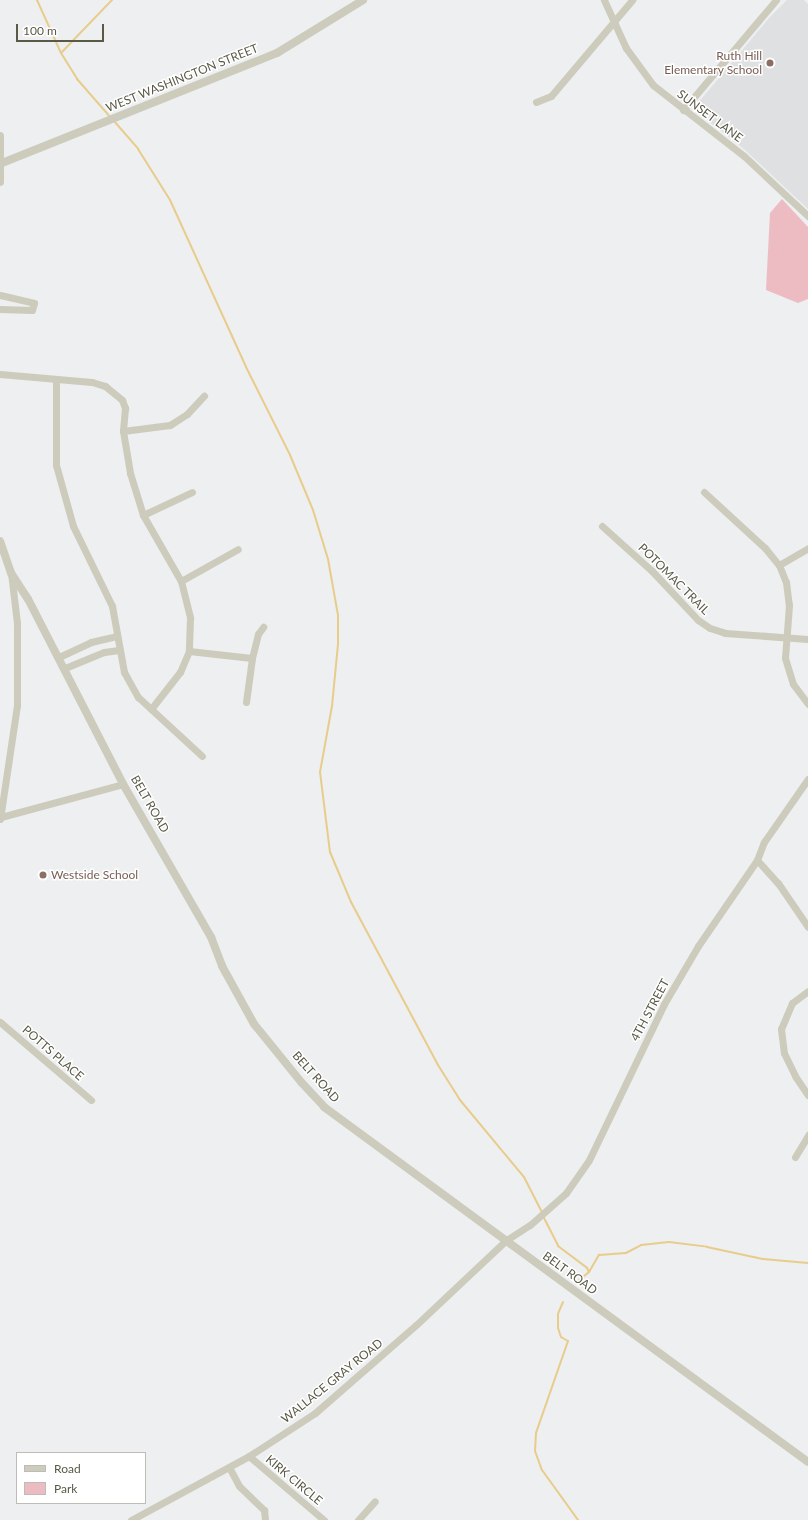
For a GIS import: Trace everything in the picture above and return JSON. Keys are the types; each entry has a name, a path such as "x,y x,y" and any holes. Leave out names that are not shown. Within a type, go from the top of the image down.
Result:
{"street":[{"name":"WEST WASHINGTON STREET","path":"2,163 277,53 363,0"},
{"name":"SUNSET LANE","path":"604,0 626,48 643,74 653,85 683,110 744,156 808,216"},
{"path":"536,102 551,96 614,19 632,0"},
{"path":"683,110 776,0"},
{"path":"0,136 2,163 0,182"},
{"path":"0,295 34,303 32,310 0,309"},
{"path":"0,374 92,382 116,392 124,408 123,431 130,473 143,515 181,581 190,618 190,651 180,672 151,709"},
{"path":"56,380 56,465 73,526 112,606 119,650 130,686 151,709 202,756"},
{"path":"123,431 148,430 170,425 187,414 204,396"},
{"path":"143,515 192,492"},
{"path":"704,492 765,548 778,565 786,582 789,605 785,658 793,684 808,704"},
{"name":"POTOMAC TRAIL","path":"602,526 652,571 698,620 710,628 725,634 808,639"},
{"name":"BELT ROAD","path":"0,541 11,573 28,599 59,657 123,784 211,937 222,966 254,1024 302,1083 324,1107 505,1241 751,1418 808,1462"},
{"path":"778,565 808,548"},
{"path":"181,581 238,549"},
{"path":"11,573 16,622 17,705 4,774 0,818 123,784"},
{"path":"246,702 252,658 258,634 263,626"},
{"path":"59,657 91,642 116,636"},
{"path":"64,668 104,652 119,650"},
{"path":"190,651 252,658"},
{"name":"4TH STREET","path":"505,1241 530,1225 576,1181 589,1160 664,1004 698,946 757,860 764,842 808,779"},
{"path":"757,860 778,883 808,927"},
{"path":"808,991 792,1003 781,1029 784,1053 808,1095"},
{"name":"POTTS PLACE","path":"0,1022 91,1100"},
{"path":"795,1157 808,1134"},
{"name":"WALLACE GRAY ROAD","path":"131,1520 249,1456 289,1431 349,1384 411,1330 505,1241"},
{"name":"KIRK CIRCLE","path":"249,1456 324,1520"},
{"path":"229,1467 239,1486 264,1510 265,1520"},
{"path":"358,1520 375,1501"}],"shaded area":[{"name":"Ruth Hill Elementary School","path":"787,0 804,0 808,4 808,209 744,149 693,109 769,18"}],"green space":[{"path":"782,199 808,227 808,299 798,303 766,290 770,213"}],"waterway":[{"path":"37,0 61,53 77,79 111,118"},
{"path":"61,53 112,0"},
{"path":"114,121 138,149 170,200 246,367 290,455 313,510 328,559 338,615 338,644 332,706 320,772 330,852 351,902 438,1065 460,1100 524,1177 542,1212"},
{"path":"543,1216 558,1246 587,1268 589,1272"},
{"path":"577,1282 589,1272 599,1255 626,1253 641,1245 669,1242 707,1247 763,1259 808,1263"},
{"path":"563,1302 558,1314 558,1328 561,1337 568,1341 536,1433 535,1451 542,1470 578,1520"}],"place":[{"name":"Ruth Hill Elementary School","path":"770,63"},
{"name":"Westside School","path":"43,875"}]}
